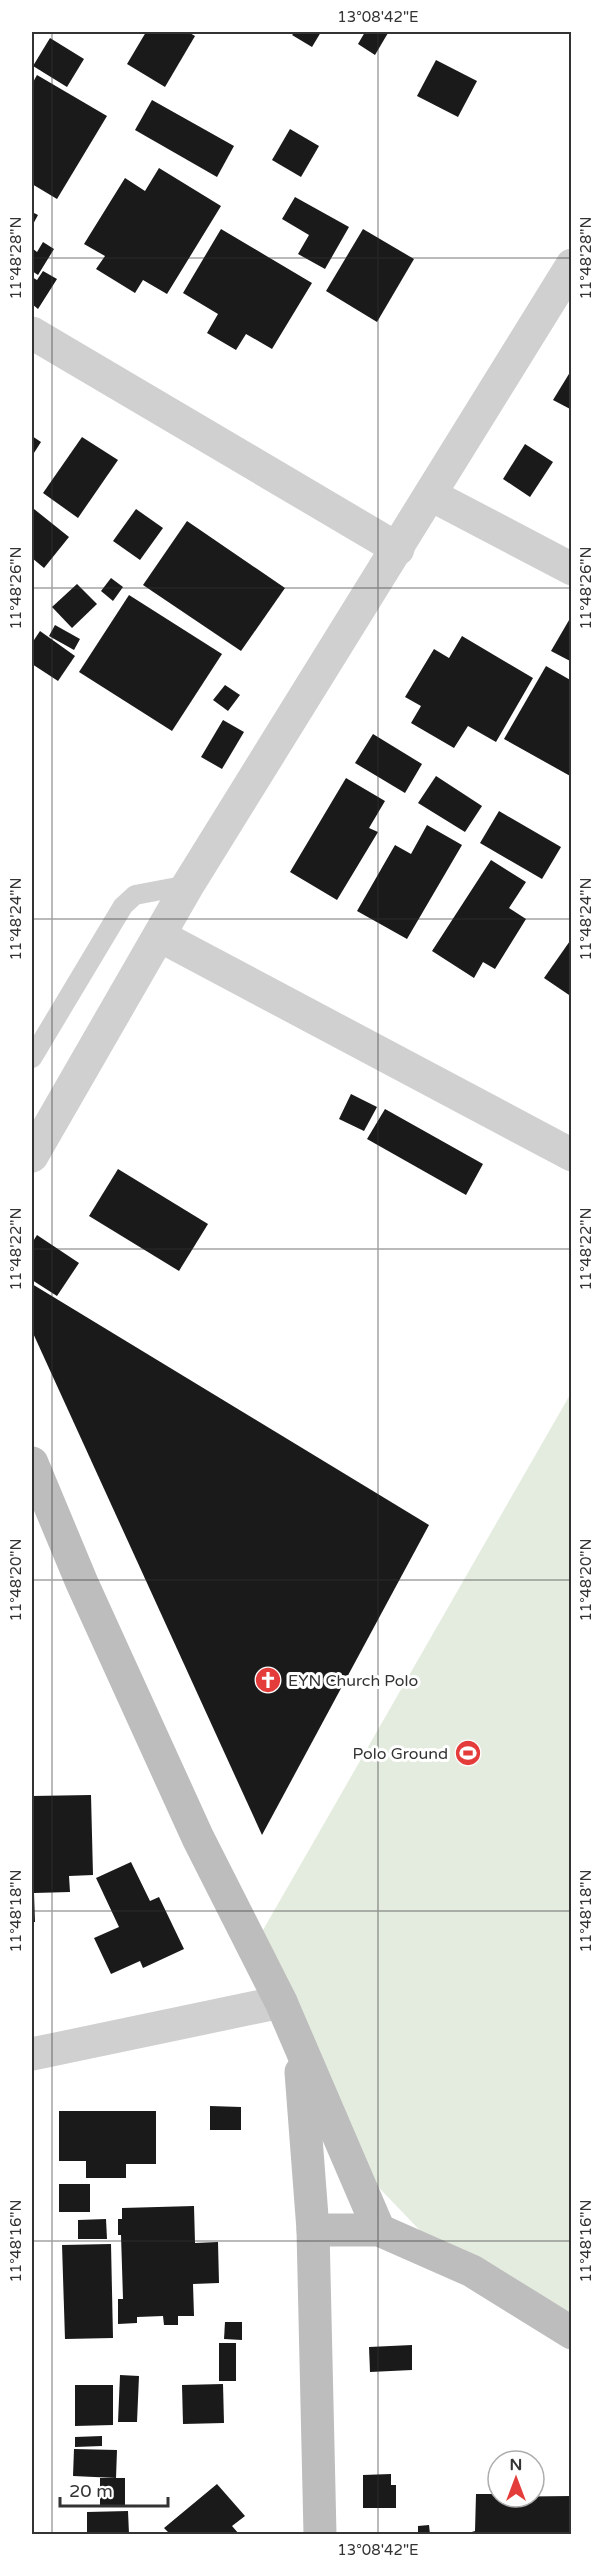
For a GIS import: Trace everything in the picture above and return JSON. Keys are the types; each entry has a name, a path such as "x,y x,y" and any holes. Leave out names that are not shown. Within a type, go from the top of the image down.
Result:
{"street":[{"path":"32,1156 40,1123 160,936 188,885 572,265"},
{"path":"32,333 398,549"},
{"path":"431,495 572,569"},
{"path":"160,936 572,1155"},
{"path":"32,1463 82,1583 198,1838 280,2002 379,2230"},
{"path":"32,2054 280,2002"},
{"path":"299,2046 313,2230 320,2535"},
{"path":"313,2230 379,2230 472,2271 572,2333"}],"lane":[{"path":"32,1058 123,906 135,895 188,885"}],"shaded area":[{"name":"Polo Ground","path":"571,1393 571,2340 456,2268 337,2144 251,1951"}],"building":[{"path":"146,32 188,32 195,36 165,87 127,64"},
{"path":"295,32 321,32 312,47 292,35"},
{"path":"365,32 388,33 375,55 358,44"},
{"path":"50,38 84,59 67,87 33,66"},
{"path":"436,60 477,81 458,117 417,96"},
{"path":"37,75 107,116 57,199 32,184 32,84"},
{"path":"152,100 234,146 217,177 135,130"},
{"path":"290,129 319,146 301,177 272,160"},
{"path":"159,168 221,206 167,294 143,280 135,293 96,269 105,256 84,244 125,178 145,191"},
{"path":"295,197 349,227 325,269 298,254 309,235 282,219"},
{"path":"32,212 38,215 32,226"},
{"path":"221,229 312,283 272,349 246,334 236,350 207,333 218,314 183,293"},
{"path":"363,229 414,259 377,322 326,291"},
{"path":"43,242 54,249 38,275 32,271 32,248 37,252"},
{"path":"43,271 57,279 38,309 32,304 32,277 37,280"},
{"path":"572,369 572,410 553,400"},
{"path":"32,436 41,442 32,456"},
{"path":"82,437 118,460 78,518 43,493"},
{"path":"525,444 553,462 530,497 503,479"},
{"path":"34,509 69,537 44,568 32,558 32,513"},
{"path":"136,509 163,528 140,560 113,541"},
{"path":"187,521 285,588 241,651 143,585"},
{"path":"111,578 123,587 113,601 101,591"},
{"path":"77,584 97,604 72,628 52,607"},
{"path":"129,595 222,654 172,731 79,672"},
{"path":"572,615 572,662 551,651"},
{"path":"55,625 80,639 74,650 49,636"},
{"path":"40,631 75,656 58,681 32,664 32,643"},
{"path":"462,636 533,678 496,742 468,726 454,748 411,723 421,706 405,697 434,649 449,658"},
{"path":"546,666 572,681 572,777 504,739"},
{"path":"225,685 240,695 228,711 213,700"},
{"path":"223,720 244,732 222,769 201,757"},
{"path":"373,734 422,764 405,793 355,763"},
{"path":"436,776 482,806 465,832 418,803"},
{"path":"346,778 385,801 369,828 378,832 337,900 290,872"},
{"path":"499,811 561,847 542,879 480,843"},
{"path":"427,825 462,845 407,939 357,911 395,845 411,854"},
{"path":"491,860 526,882 509,908 526,919 495,969 483,962 474,978 432,951"},
{"path":"572,938 572,997 544,978"},
{"path":"351,1094 377,1107 364,1131 339,1119"},
{"path":"385,1109 483,1164 466,1195 367,1139"},
{"path":"118,1169 208,1224 179,1271 89,1216"},
{"path":"37,1235 79,1263 57,1296 32,1280 32,1243"},
{"name":"EYN Church Polo","path":"32,1284 429,1525 262,1835 32,1331"},
{"path":"91,1795 93,1875 69,1876 70,1892 34,1893 35,1922 32,1922 32,1796"},
{"path":"131,1862 150,1901 159,1897 184,1949 143,1968 140,1961 111,1974 94,1938 119,1927 96,1878"},
{"path":"210,2106 241,2107 241,2130 210,2130"},
{"path":"59,2111 156,2111 156,2164 126,2164 126,2178 86,2178 86,2161 59,2161"},
{"path":"59,2184 90,2184 90,2212 59,2212"},
{"path":"194,2206 195,2243 218,2242 219,2283 193,2284 194,2316 178,2316 178,2325 164,2325 163,2316 137,2317 137,2323 118,2324 118,2299 123,2299 121,2235 118,2235 118,2219 122,2219 122,2208"},
{"path":"106,2219 107,2239 78,2239 78,2220"},
{"path":"111,2244 113,2338 65,2339 62,2245"},
{"path":"225,2322 242,2322 242,2340 224,2339"},
{"path":"219,2343 236,2343 236,2381 219,2381"},
{"path":"412,2345 412,2370 370,2372 369,2347"},
{"path":"120,2375 139,2376 137,2422 118,2422"},
{"path":"223,2384 224,2423 183,2424 182,2385"},
{"path":"75,2385 113,2385 113,2425 75,2426"},
{"path":"102,2436 102,2446 75,2447 75,2437"},
{"path":"74,2449 117,2450 116,2478 73,2476"},
{"path":"391,2474 391,2485 396,2485 396,2508 363,2508 363,2475"},
{"path":"100,2478 125,2478 125,2507 100,2507"},
{"path":"217,2484 245,2516 232,2526 239,2534 170,2534 164,2528"},
{"path":"476,2494 486,2494 486,2509 546,2509 546,2496 572,2496 572,2534 465,2534 475,2531"},
{"path":"128,2511 129,2534 87,2534 87,2512"},
{"path":"429,2525 430,2534 418,2534 418,2526"}],"place":[{"name":"EYN Church Polo","path":"268,1680"},
{"name":"Polo Ground","path":"468,1753"}]}
